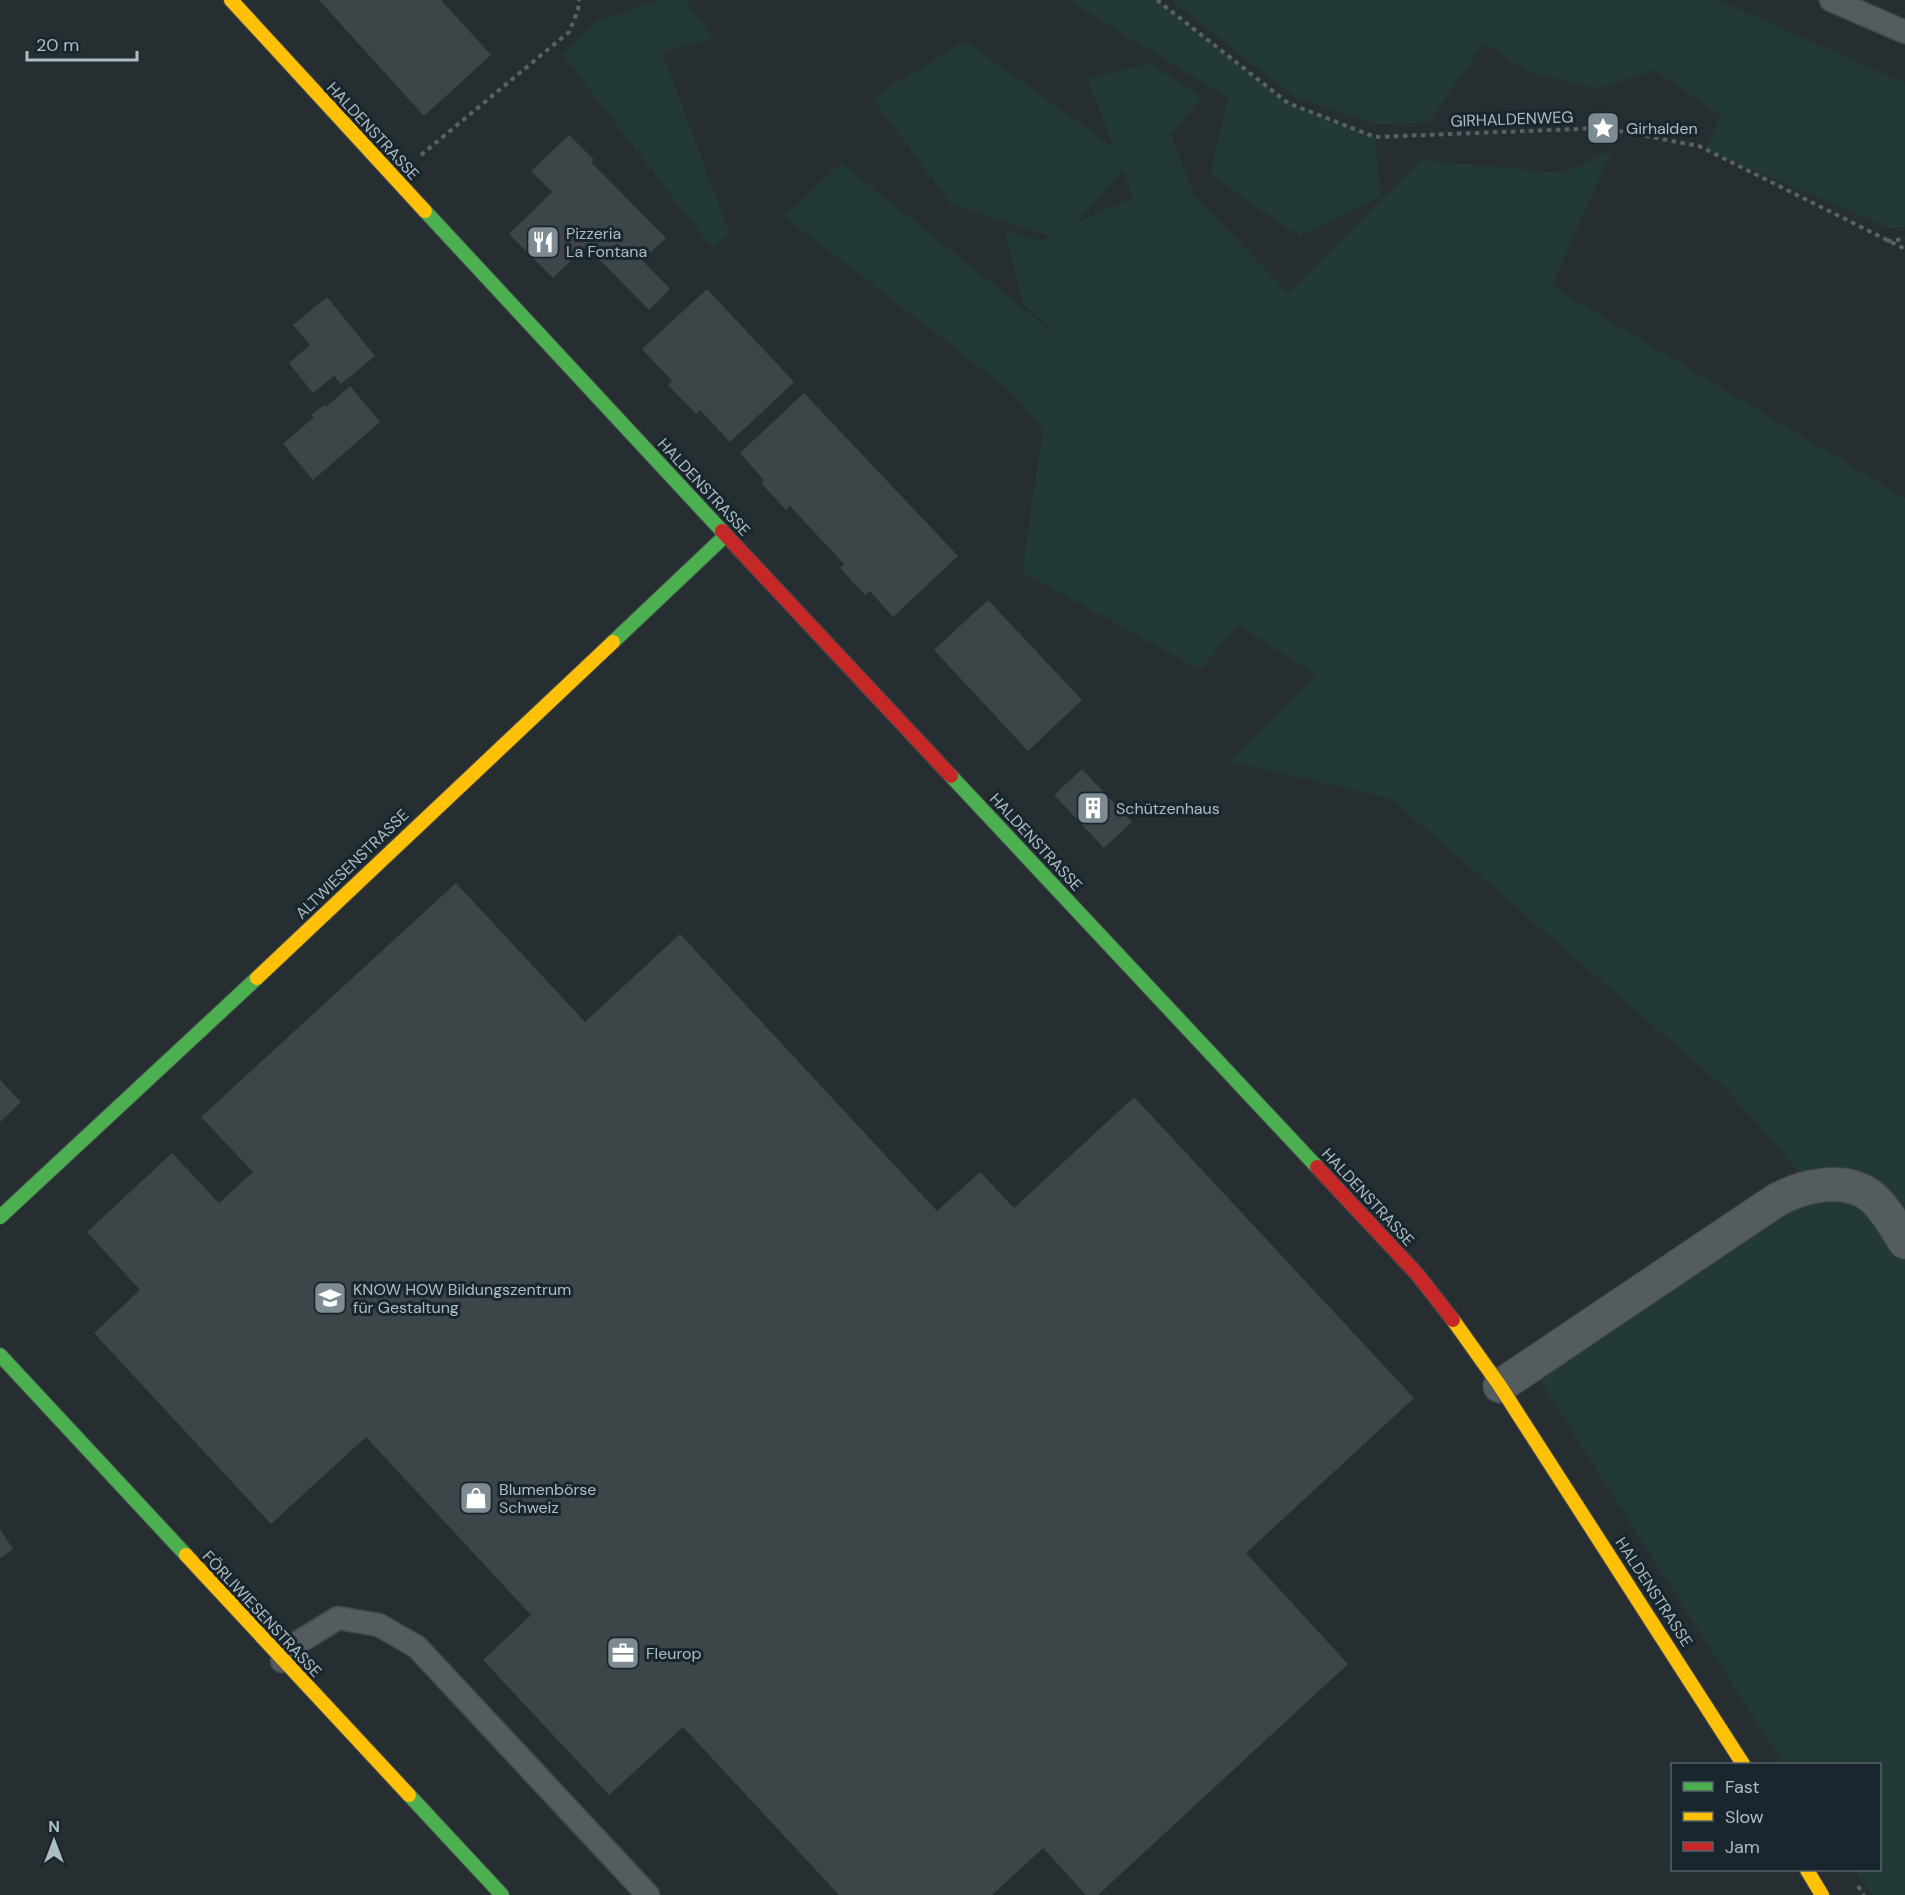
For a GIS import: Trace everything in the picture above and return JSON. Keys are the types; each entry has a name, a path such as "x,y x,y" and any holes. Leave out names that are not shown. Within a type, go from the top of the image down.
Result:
{"street":[{"name":"HALDENSTRASSE","path":"231,0 392,178 1417,1274 1456,1323 1500,1386 1742,1763"},
{"name":"ALTWIESENSTRASSE","path":"0,1216 144,1084 726,535"},
{"path":"1500,1386 1774,1201 1798,1190 1838,1186 1860,1191 1877,1202 1905,1242"},
{"name":"FÖRLIWIESENSTRASSE","path":"0,1354 502,1895"},
{"path":"1808,1871 1822,1895"}],"lane":[{"path":"1831,0 1905,32"},
{"path":"282,1660 299,1642 338,1618 379,1625 417,1647 648,1895"}],"path":[{"path":"392,178 569,32 578,10 579,0"},
{"name":"GIRHALDENWEG","path":"1156,0 1288,104 1375,137 1603,128 1699,146 1905,249"},
{"path":"1887,241 1905,239"}],"green space":[{"path":"661,0 685,0 713,38 662,52 730,235 711,247 562,54 598,20"},
{"path":"1068,0 1157,0 1288,103 1375,137 1381,197 1299,236 1210,175 1228,98"},
{"path":"1170,0 1719,0 1905,83 1905,227 1888,228 1705,149 1721,115 1654,70 1597,89 1528,71 1484,43 1428,123 1376,124 1293,96"},
{"path":"965,41 1114,148 1087,78 1150,64 1202,97 1171,135 1194,195 1288,293 1421,160 1563,173 1612,150 1552,286 1905,498 1905,1895 1873,1895 1855,1871 1881,1871 1881,1763 1782,1763 1530,1365 1811,1186 1726,1089 1391,799 1230,761 1316,675 1238,625 1200,670 1022,572 1043,430 1011,392 784,216 841,163 1069,345 1023,304 1005,231 1042,241 1050,236 951,204 872,98","holes":["1123,171 1133,197 1075,224"]}],"building":[{"path":"319,0 441,0 491,55 424,116"},
{"path":"569,135 594,160 591,162 666,238 642,260 670,289 649,310 586,246 553,278 509,234 552,192 531,171"},
{"path":"707,289 794,382 730,442 700,410 696,414 668,385 672,381 642,349"},
{"path":"327,297 375,356 341,384 334,376 313,393 289,363 310,345 293,325"},
{"path":"350,386 380,422 313,480 283,444 314,417 311,415 324,405 326,407"},
{"path":"804,393 958,556 893,617 870,591 865,595 840,568 844,564 790,506 786,510 761,483 764,480 740,453"},
{"path":"988,600 1082,700 1028,751 934,650"},
{"name":"Schützenhaus","path":"1082,769 1132,822 1104,848 1054,795"},
{"path":"456,883 585,1022 680,934 937,1211 980,1172 1014,1208 1134,1097 1414,1398 1246,1553 1348,1664 1098,1895 1086,1895 1043,1848 992,1895 839,1895 683,1727 609,1795 483,1660 531,1615 366,1437 271,1524 94,1333 140,1290 87,1232 172,1153 219,1203 253,1172 201,1117"},
{"path":"0,1080 21,1102 0,1122"},
{"path":"0,1529 13,1549 0,1558"}],"traffic: fast":[{"path":"425,211 722,531"},
{"path":"613,642 726,535"},
{"path":"951,776 1317,1167"},
{"path":"0,1217 257,978"},
{"path":"0,1355 186,1555"},
{"path":"409,1795 502,1895"}],"traffic: slow":[{"path":"231,0 425,211"},
{"path":"257,978 613,642"},
{"path":"1453,1320 1500,1386 1742,1763"},
{"path":"186,1555 409,1795"},
{"path":"1808,1871 1822,1895"}],"traffic: jam":[{"path":"722,531 951,776"},
{"path":"1317,1167 1417,1274 1453,1320"}],"place":[{"name":"Girhalden","path":"1603,128"},
{"name":"Pizzeria La Fontana","path":"543,242"},
{"name":"Schützenhaus","path":"1093,808"},
{"name":"KNOW HOW Bildungszentrum für Gestaltung","path":"330,1298"},
{"name":"Blumenbörse Schweiz","path":"476,1498"},
{"name":"Fleurop","path":"623,1653"}]}
